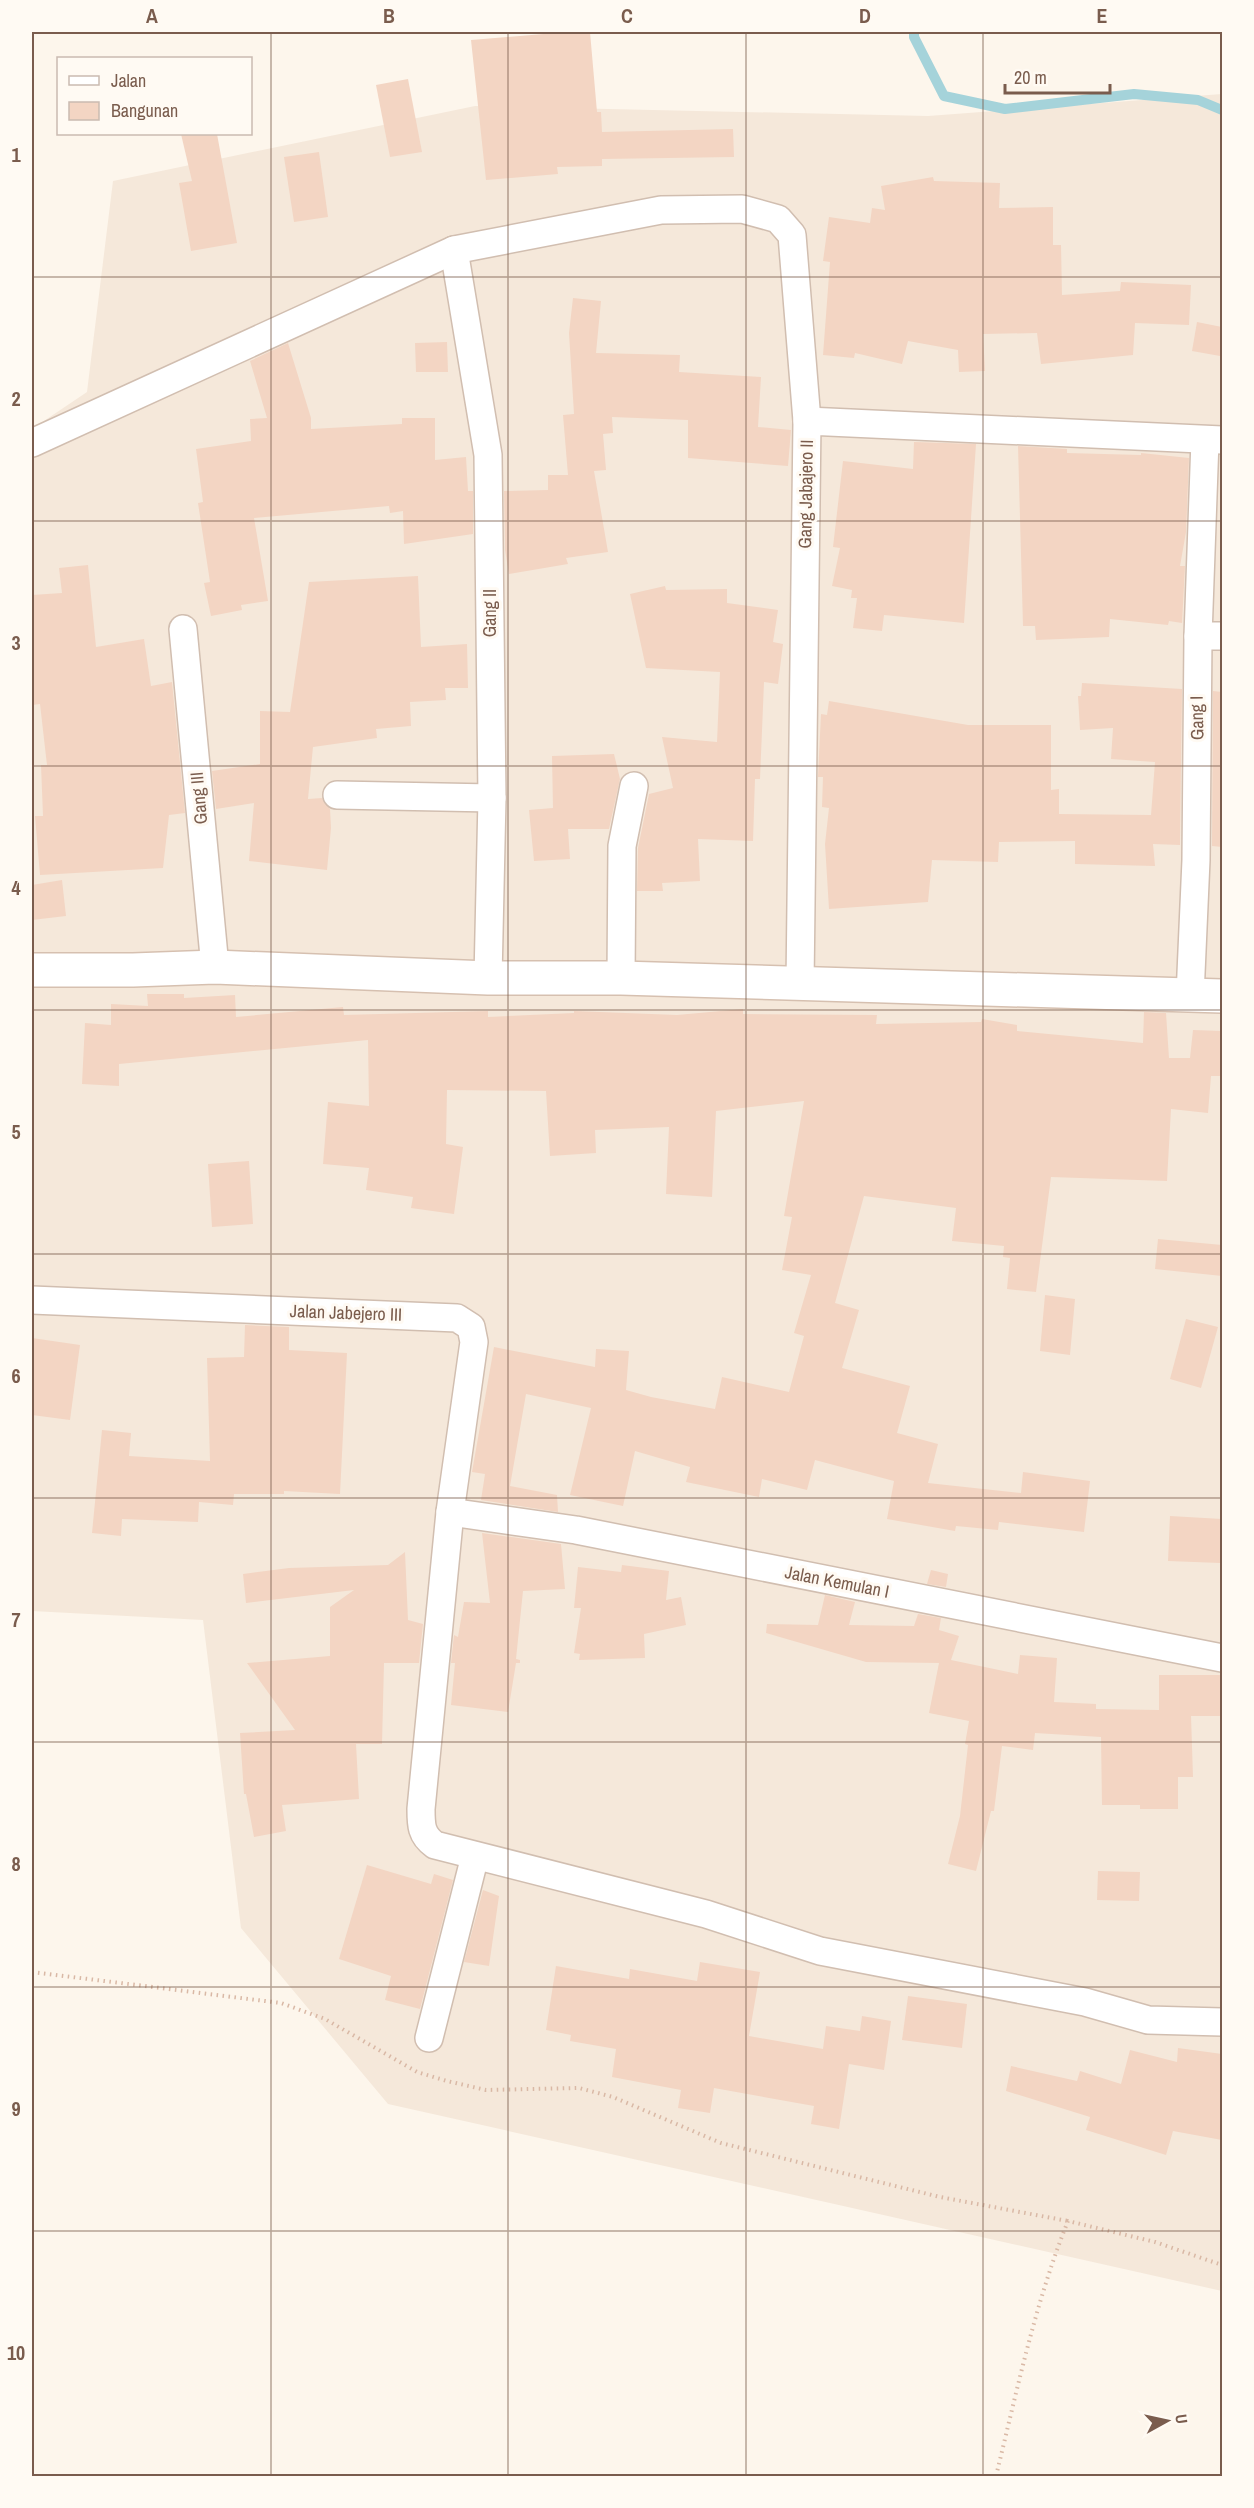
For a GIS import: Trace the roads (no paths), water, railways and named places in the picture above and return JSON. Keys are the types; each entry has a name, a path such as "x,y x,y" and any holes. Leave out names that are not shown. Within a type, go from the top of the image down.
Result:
{"street":[{"path":"32,443 454,250 661,210 742,210 778,219 792,235 807,421"},
{"name":"Gang II","path":"454,250 488,455 492,798 488,978"},
{"name":"Gang Jabajero II","path":"800,984 807,421 1214,440"},
{"name":"Gang I","path":"1190,996 1210,636 1214,440"},
{"name":"Gang III","path":"183,630 215,967"},
{"path":"621,978 622,846 634,786"},
{"path":"337,795 492,798"},
{"path":"32,970 215,967 488,978 621,978 1222,996"},
{"name":"Jalan Jabejero III","path":"32,1300 457,1318 471,1327 474,1342 450,1512 421,1826 426,1838 435,1845 706,1914 820,1951 1085,2002 1148,2020 1222,2022"},
{"name":"Jalan Kemulan I","path":"450,1512 576,1530 1222,1658"},
{"path":"429,2038 475,1856"}],"waterway":[{"path":"914,32 914,37 944,96 1005,109 1134,94 1198,100 1222,110"}]}
